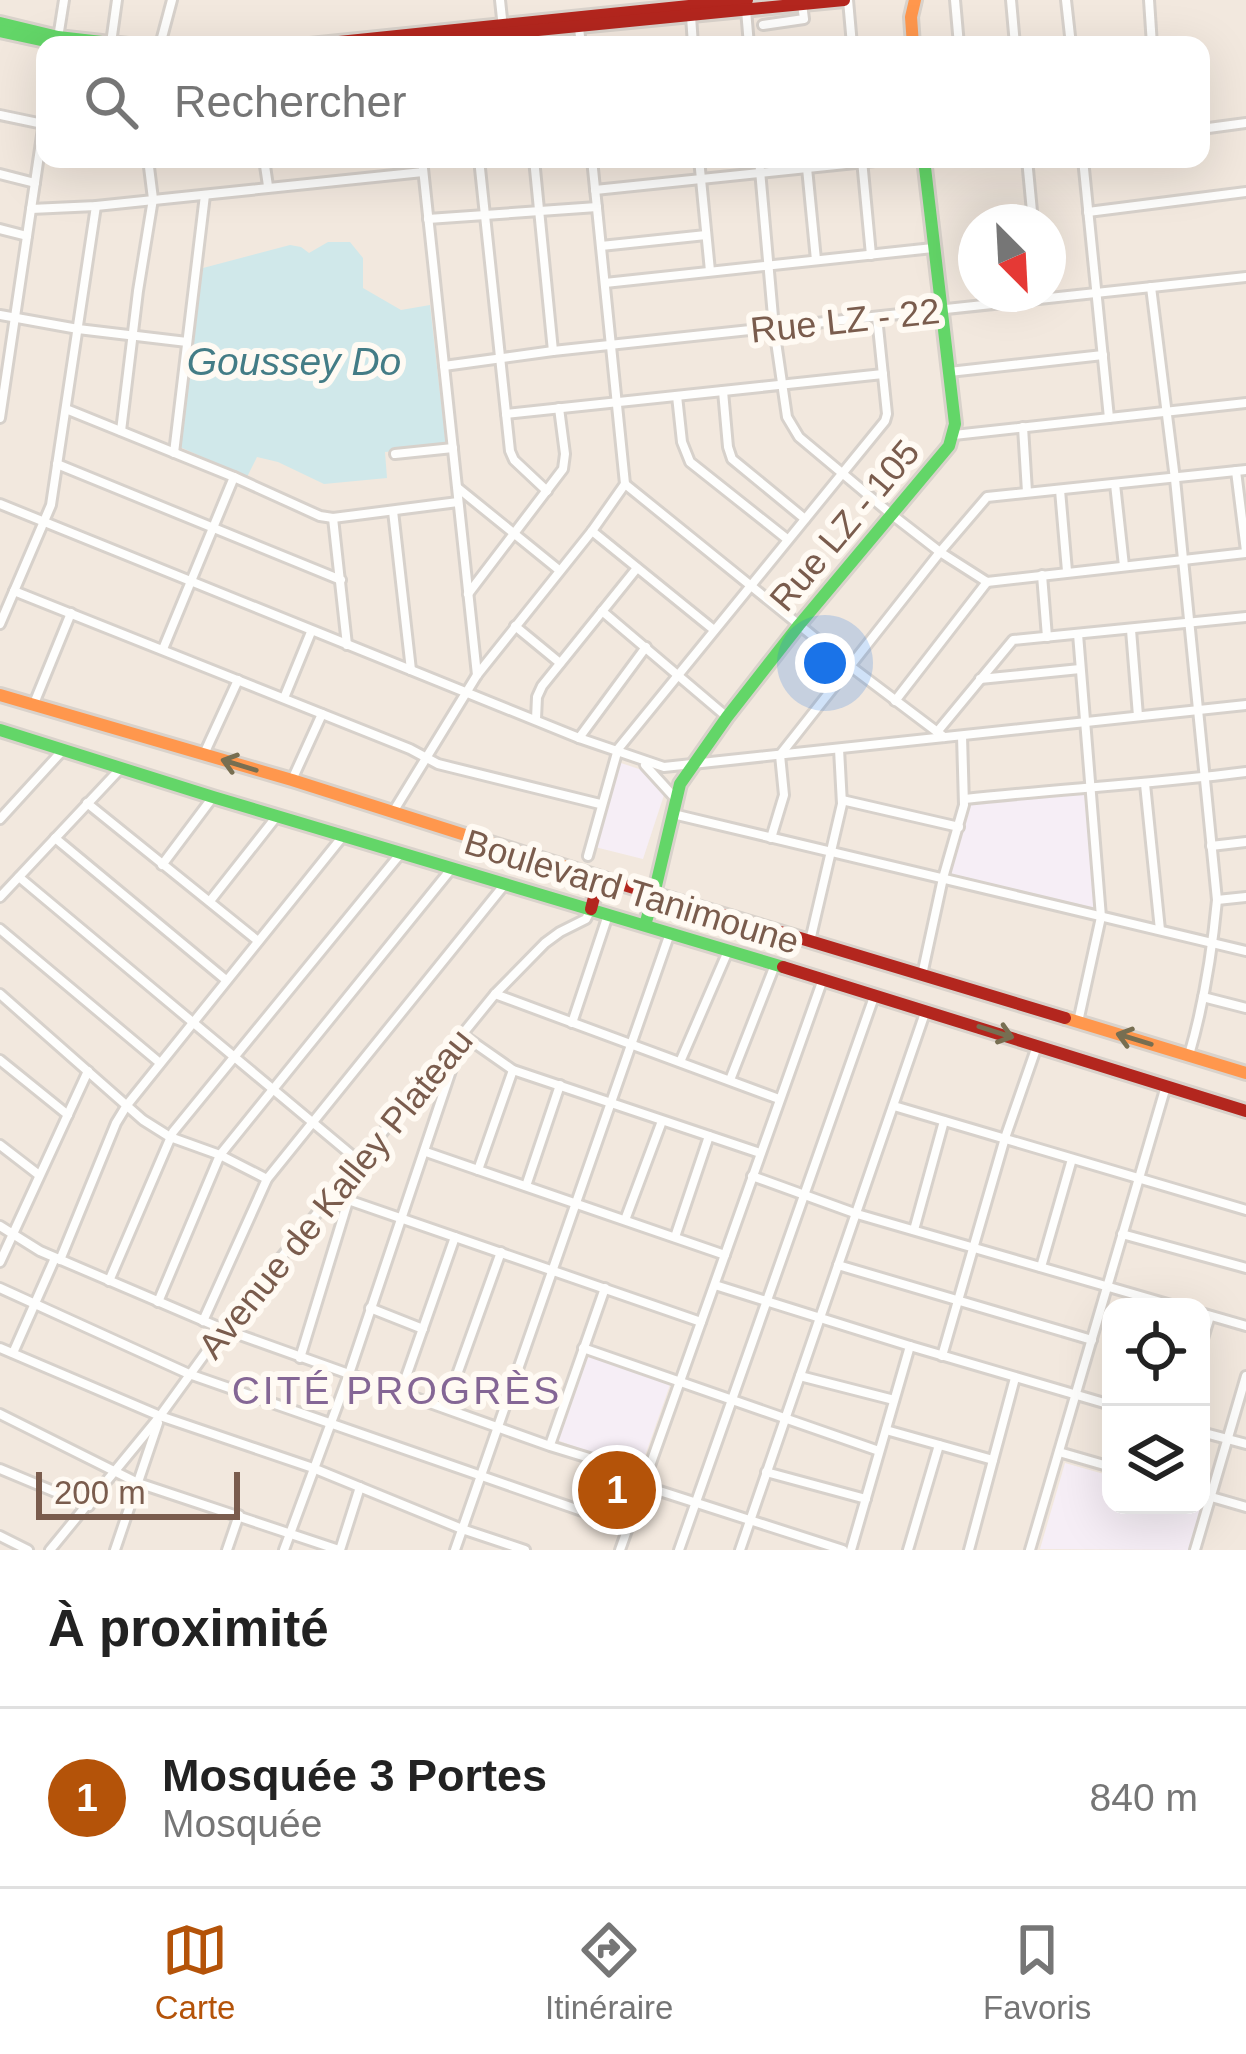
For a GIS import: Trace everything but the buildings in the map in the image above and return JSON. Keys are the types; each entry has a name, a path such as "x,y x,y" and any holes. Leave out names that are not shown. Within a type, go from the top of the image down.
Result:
{"main road":[{"path":"467,36 747,5 846,0"},
{"path":"903,0 911,17"},
{"path":"912,36 915,0"},
{"path":"538,36 747,5"},
{"path":"0,27 41,36"},
{"path":"503,33 512,36"},
{"name":"Rue LZ - 105","path":"645,925 680,784 727,716 954,435 925,168"},
{"name":"Boulevard Tanimoune","path":"0,695 1246,1072"},
{"name":"Boulevard Tanimoune","path":"2,733 875,994 1246,1111"},
{"path":"591,909 599,878"}],"street":[{"path":"60,36 64,0"},
{"path":"111,36 117,0"},
{"path":"162,36 172,0"},
{"path":"500,0 503,33"},
{"path":"846,0 851,36"},
{"path":"955,0 958,36"},
{"path":"1011,0 1014,36"},
{"path":"1066,0 1070,36"},
{"path":"1149,0 1152,36"},
{"path":"763,25 804,19 802,4"},
{"path":"747,5 749,36"},
{"path":"691,16 692,36"},
{"path":"579,28 580,36"},
{"path":"0,115 36,119"},
{"path":"1210,128 1246,124"},
{"path":"0,418 38,168"},
{"path":"121,431 153,199 149,168"},
{"path":"265,168 268,186"},
{"path":"423,168 477,675"},
{"path":"480,168 510,451 547,490"},
{"path":"535,168 553,351"},
{"path":"393,812 477,675 625,484 593,168"},
{"path":"699,168 710,272"},
{"path":"760,168 774,328 791,427 891,514 940,552 987,582 1246,552 1241,470 994,495 982,502 940,552 780,755 784,795 771,838"},
{"path":"595,190 807,168 816,260"},
{"path":"863,168 871,255"},
{"path":"1028,168 1031,204"},
{"path":"1084,168 1109,418"},
{"path":"31,209 423,172"},
{"path":"0,174 35,183"},
{"path":"1088,212 1246,192"},
{"path":"174,453 206,195"},
{"path":"0,624 51,506 96,206"},
{"path":"428,219 597,207"},
{"path":"0,230 27,236"},
{"path":"601,246 706,235"},
{"path":"605,283 933,248"},
{"name":"Rue LZ - 22","path":"1066,295 1246,278"},
{"path":"1151,287 1217,900 1213,943 1189,1055"},
{"name":"Rue LZ - 22","path":"444,366 958,307"},
{"path":"0,315 188,342"},
{"path":"588,856 616,753 887,418 877,316"},
{"path":"949,372 1103,355"},
{"path":"506,414 883,374"},
{"path":"722,391 732,459 805,519"},
{"path":"677,396 690,462 788,539"},
{"path":"954,435 1246,404"},
{"path":"66,409 320,516 478,505"},
{"path":"468,594 563,469 559,409"},
{"path":"1023,428 1027,493"},
{"path":"394,454 453,448"},
{"path":"57,464 341,580"},
{"path":"163,649 234,477"},
{"path":"625,484 941,735"},
{"path":"1114,484 1124,566"},
{"path":"458,488 559,570"},
{"path":"1060,490 1067,571"},
{"path":"0,504 616,753 664,767 1246,705"},
{"path":"393,510 411,670"},
{"path":"333,518 347,645"},
{"path":"592,530 714,630"},
{"path":"536,719 538,692 637,568"},
{"path":"1042,575 1047,637"},
{"path":"895,701 987,582"},
{"path":"14,591 427,758 600,804"},
{"path":"602,611 727,716"},
{"path":"33,706 71,613"},
{"path":"941,735 1013,640 1246,617"},
{"path":"515,626 560,662"},
{"path":"1131,630 1138,716"},
{"path":"284,698 311,632"},
{"path":"1078,634 1101,916 1078,1022"},
{"path":"579,738 646,647"},
{"path":"980,679 1080,669"},
{"path":"204,754 238,680"},
{"path":"292,780 322,714"},
{"path":"922,975 965,799 962,736"},
{"path":"810,941 842,800 839,749"},
{"path":"0,819 64,750"},
{"path":"641,761 676,799"},
{"path":"0,897 121,768"},
{"path":"965,799 1246,772"},
{"path":"1145,784 1160,930"},
{"path":"162,865 213,797"},
{"path":"842,800 959,827"},
{"path":"87,803 258,941"},
{"path":"673,814 1246,951"},
{"path":"211,902 277,816"},
{"path":"13,1353 127,1105 344,835"},
{"path":"55,838 226,980"},
{"path":"1210,846 1246,842"},
{"path":"110,1281 170,1137 402,852"},
{"path":"158,1302 220,1155 452,868"},
{"path":"19,877 359,1162"},
{"path":"203,1321 267,1179 506,884"},
{"path":"1217,900 1246,897"},
{"name":"Avenue de Kalley Plateau","path":"50,1550 495,994 545,943 586,919 591,909"},
{"path":"572,1023 608,915"},
{"path":"0,929 160,1063"},
{"path":"454,1550 670,933"},
{"path":"680,1062 728,951"},
{"path":"730,1080 775,965"},
{"path":"620,1550 823,980"},
{"path":"0,994 138,1117 170,1137 267,1179"},
{"path":"495,994 779,1099"},
{"path":"680,1550 875,994"},
{"path":"1203,997 1246,1008"},
{"path":"740,1550 926,1010"},
{"path":"284,1550 463,1036 513,1070 760,1154"},
{"path":"942,1356 1005,1138 1037,1046"},
{"path":"0,1060 68,1114"},
{"path":"0,1262 88,1070"},
{"path":"478,1170 513,1070"},
{"path":"1030,1550 1166,1084"},
{"path":"526,1186 560,1085"},
{"path":"894,1106 1246,1210"},
{"path":"625,1220 662,1121"},
{"path":"914,1231 944,1121"},
{"path":"675,1238 709,1136"},
{"path":"0,1144 39,1175"},
{"path":"426,1152 725,1255"},
{"path":"1041,1268 1072,1159"},
{"path":"752,1176 857,1214 1140,1298"},
{"path":"340,1185 348,1200 701,1322"},
{"path":"300,1358 348,1200"},
{"path":"0,1226 57,1259 223,1329 646,1481 695,1505 847,1550 910,1346"},
{"path":"1122,1234 1246,1268"},
{"path":"401,1391 455,1237"},
{"path":"445,1408 501,1252"},
{"path":"838,1265 1092,1340"},
{"path":"715,1285 1102,1403"},
{"path":"0,1288 189,1373 628,1527"},
{"path":"550,1446 605,1288"},
{"path":"370,1308 423,1329"},
{"path":"1210,1316 1246,1326"},
{"path":"0,1348 160,1416 313,1468 525,1550"},
{"path":"583,1348 880,1451"},
{"path":"800,1376 894,1400"},
{"path":"1210,1485 1246,1376"},
{"path":"969,1550 1015,1378"},
{"path":"0,1414 138,1483 340,1550 360,1487"},
{"path":"116,1550 160,1416"},
{"path":"886,1430 993,1460"},
{"path":"1210,1434 1246,1444"},
{"path":"908,1550 939,1445"},
{"path":"1059,1452 1102,1464"},
{"path":"0,1469 89,1506"},
{"path":"766,1472 866,1499"},
{"path":"1210,1496 1246,1507"},
{"path":"1202,1514 1196,1548 1210,1550"},
{"path":"227,1550 239,1515"},
{"path":"0,1536 28,1550"}],"shaded area":[{"path":"0,0 1246,0 1246,1550 0,1550"},
{"path":"615,761 651,773 664,795 643,859 595,847"},
{"path":"1084,790 1095,908 948,873 969,801"},
{"path":"585,1355 670,1385 640,1470 554,1439"},
{"path":"1065,1463 1102,1473 1102,1514 1200,1514 1189,1550 1040,1549"}],"water":[{"name":"Goussey Do","path":"328,242 350,242 363,258 363,288 401,310 430,305 446,446 385,452 387,478 324,484 257,457 247,477 180,447 203,268 290,245 309,253"}],"traffic: fast":[{"path":"0,23 54,36"},
{"path":"0,31 36,39"},
{"path":"654,894 680,784 799,625 949,446 955,424 925,168"},
{"path":"0,730 783,967"},
{"path":"645,925 654,894"}],"traffic: slow":[{"path":"912,36 915,0"},
{"path":"0,695 292,780 604,879"},
{"path":"1065,1018 1246,1073"}],"traffic: jam":[{"path":"397,36 747,0"},
{"path":"477,36 844,0"},
{"path":"591,909 599,878"},
{"path":"604,879 1065,1018"},
{"path":"783,967 1246,1111"}],"place":[{"name":"Mosquée 3 Portes","path":"617,1490"}],"district":[{"name":"CITÉ PROGRÈS","path":"397,1390"}]}
